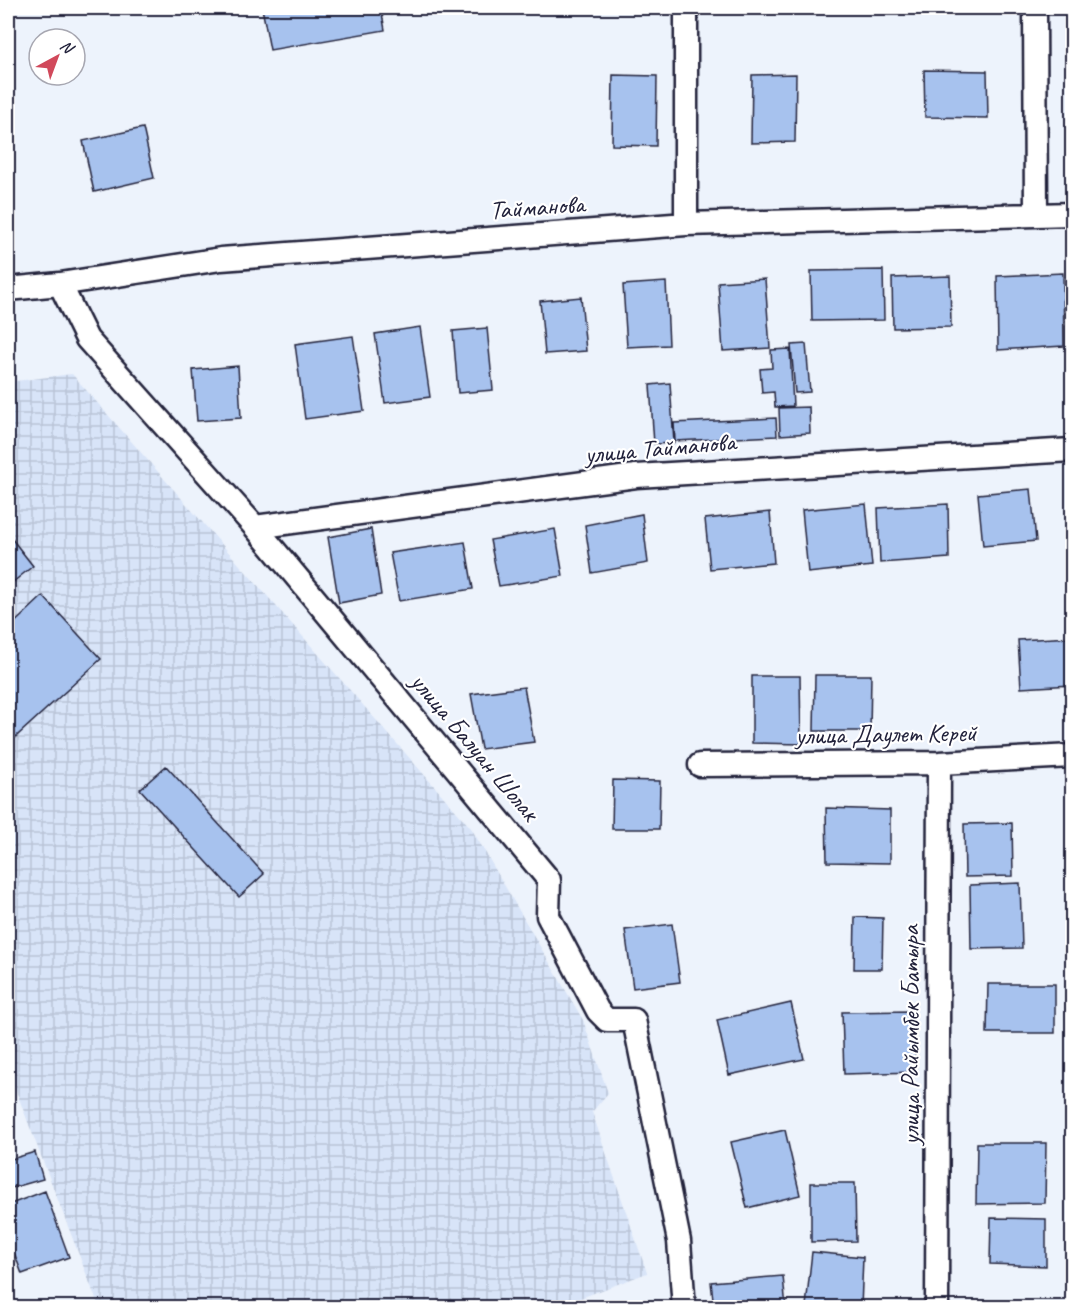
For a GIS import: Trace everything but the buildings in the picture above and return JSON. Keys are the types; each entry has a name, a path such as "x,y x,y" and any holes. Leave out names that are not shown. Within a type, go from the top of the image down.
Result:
{"street":[{"path":"686,8 686,224"},
{"path":"1035,8 1036,214"},
{"name":"Тайманова","path":"8,289 60,284 220,259 686,224 1072,214"},
{"name":"улица Балуан Шолак","path":"60,284 87,339 255,527 549,880 548,916 598,1011 607,1020 634,1020 679,1241 684,1308"},
{"name":"улица Тайманова","path":"255,527 636,476 1072,450"},
{"name":"улица Даулет Керей","path":"700,765 939,763 1072,756"},
{"name":"улица Райымбек Батыра","path":"937,1308 939,763"}],"shaded area":[{"path":"72,374 471,828 583,1020 608,1093 592,1112 647,1273 557,1307 99,1307 8,1070 8,382"}]}
